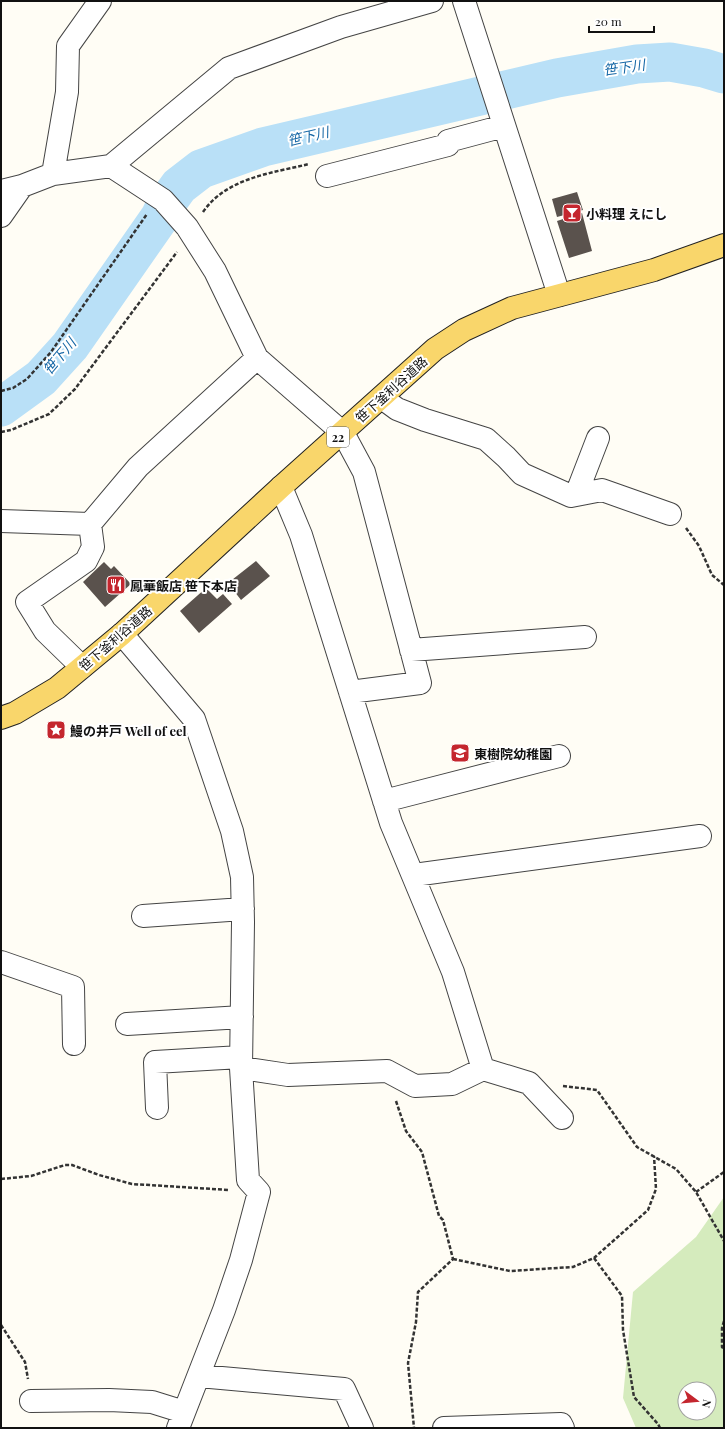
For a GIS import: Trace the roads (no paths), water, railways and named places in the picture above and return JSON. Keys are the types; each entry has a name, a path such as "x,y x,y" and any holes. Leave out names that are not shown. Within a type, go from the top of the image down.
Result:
{"main road":[{"name":"笹下釜利谷道路","path":"1,718 15,712 57,688 122,634 281,486 343,433 435,349 464,330 512,308 654,270 724,245"}],"street":[{"path":"53,174 67,92 68,46 100,1"},
{"path":"1,190 22,186 53,174 111,166 229,68 341,27 432,1"},
{"path":"464,1 559,295"},
{"path":"328,176 448,145 448,141 502,120"},
{"path":"111,166 161,199 189,230 215,272 257,358 343,433 364,472 420,683 350,692"},
{"path":"1,216 22,186"},
{"path":"82,667 45,631 27,602 86,561 93,547 90,524 138,467 257,358"},
{"path":"382,398 397,408 425,420 486,439 522,474 571,496 602,490 670,514"},
{"path":"576,495 598,438"},
{"path":"281,486 301,535 391,823 414,875 453,972 483,1069"},
{"path":"1,521 90,524"},
{"path":"31,1401 109,1400 152,1402 181,1420 224,1310 241,1260 259,1192 248,1180 241,1063 242,877 232,831 194,719 122,634"},
{"path":"411,650 585,637"},
{"path":"384,801 559,756"},
{"path":"414,875 700,836"},
{"path":"143,916 243,909"},
{"path":"1,962 73,988 74,1044"},
{"path":"127,1024 242,1017"},
{"path":"157,1108 155,1062 241,1063 288,1075 387,1071 415,1086 452,1084 483,1069 529,1083 562,1118"},
{"path":"199,1376 344,1389 362,1428"},
{"path":"455,1428 561,1424 563,1428"}],"waterway":[{"name":"笹下川","path":"1,407 41,378 70,346 160,217 166,204 179,186 201,169 263,147 557,78 637,64 670,62 704,68 724,74"}],"place":[{"name":"小料理 えにし","path":"572,213"},
{"name":"鳳華飯店 笹下本店","path":"116,585"},
{"name":"鰻の井戸 Well of eel","path":"56,730"},
{"name":"東樹院幼稚園","path":"460,753"}]}
